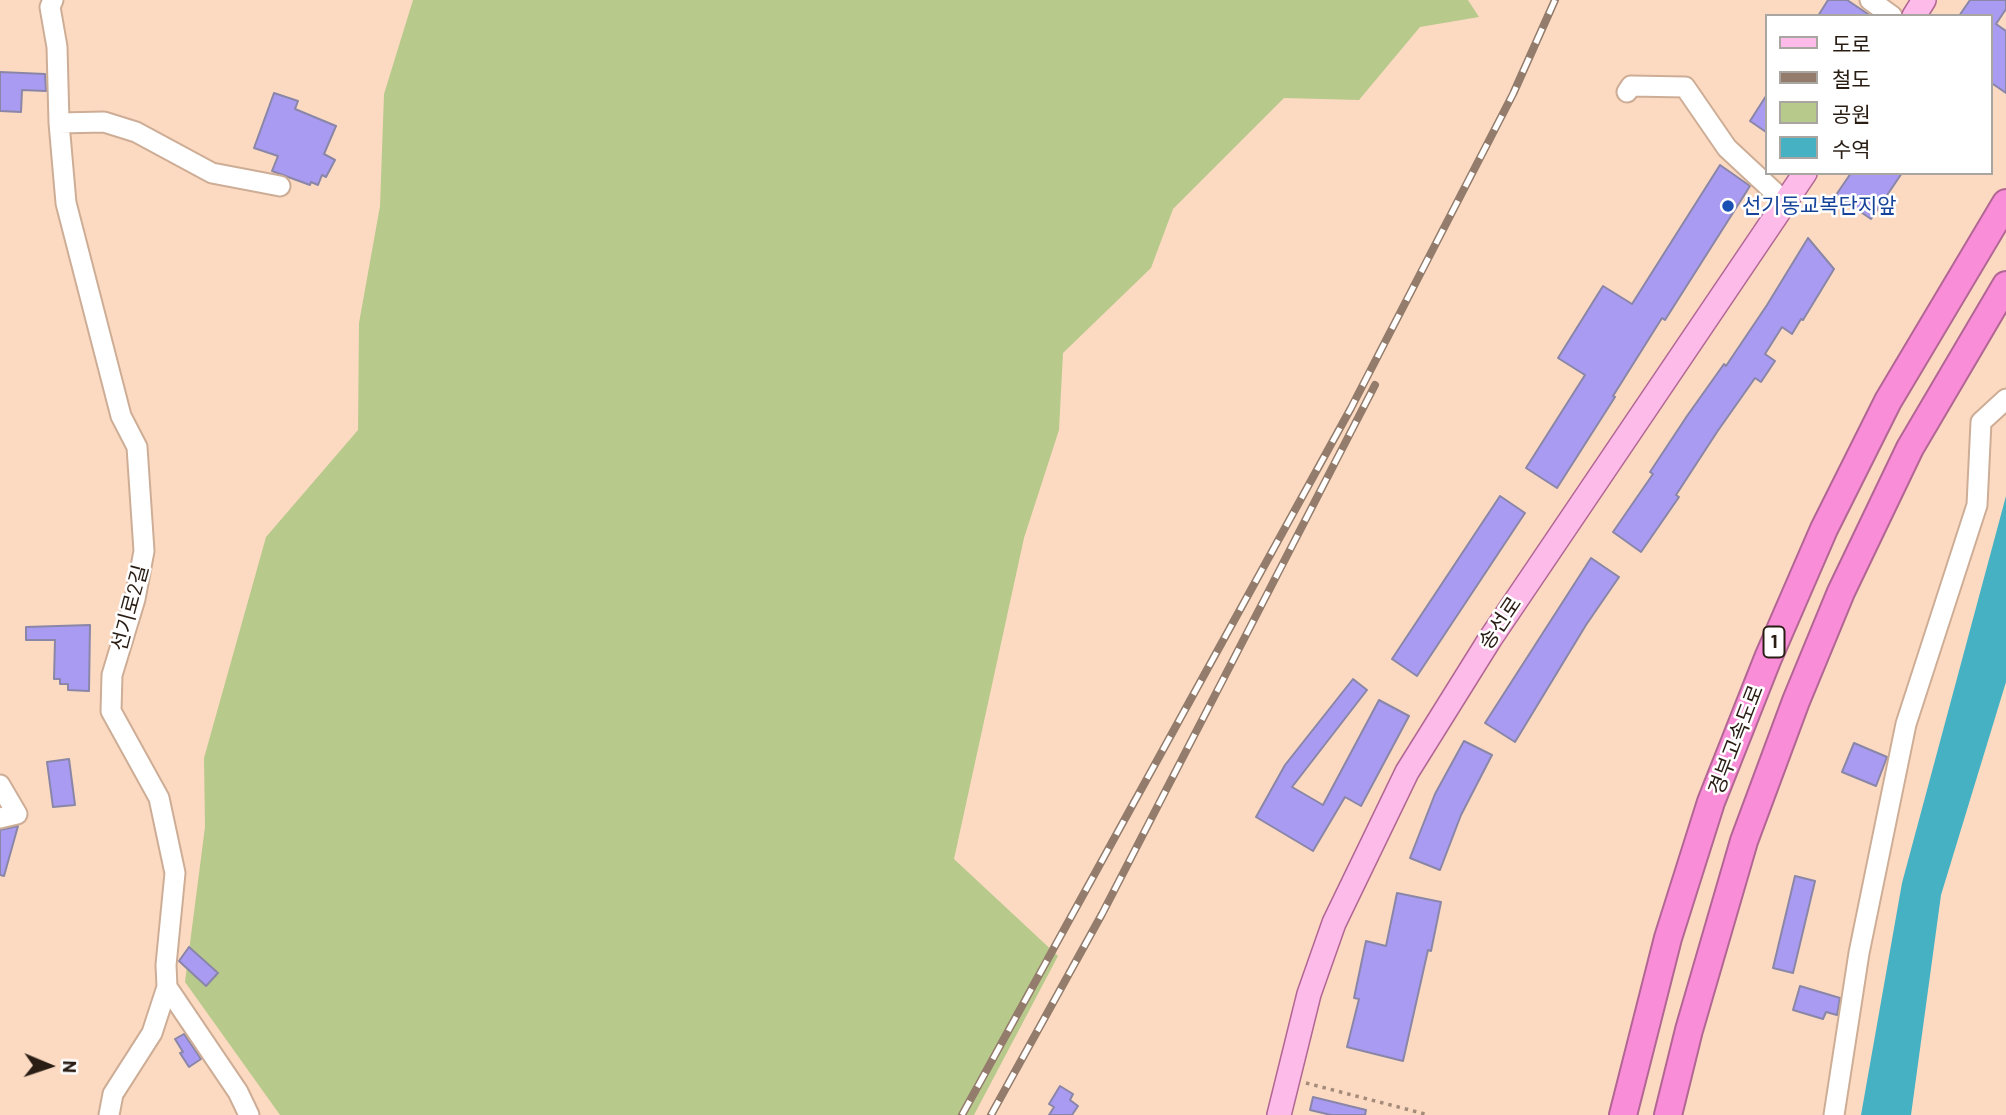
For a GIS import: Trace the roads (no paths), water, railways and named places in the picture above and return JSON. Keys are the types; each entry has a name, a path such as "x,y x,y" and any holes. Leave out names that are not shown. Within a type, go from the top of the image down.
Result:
{"highway":[{"name":"경부고속도로","path":"1623,1115 1676,913 1711,802 1768,658 1824,529 1888,401 2006,203"},
{"name":"경부고속도로","path":"1668,1115 1689,1030 1744,841 1796,701 1841,592 1910,448 2006,285"}],"main road":[{"name":"송선로","path":"1279,1115 1309,994 1334,923 1407,772 1490,639 1804,175"}],"street":[{"name":"선기로2길","path":"53,0 50,7 57,47 59,122 66,203 121,416 137,447 144,551 135,599 112,675 111,711 159,798 175,873 166,965 167,987 152,1033 113,1094 109,1115"},
{"path":"1870,0 1889,14"},
{"path":"1627,92 1631,86 1685,87 1727,148 1785,202"},
{"path":"59,122 104,122 136,132 212,173 279,186"},
{"path":"1835,1115 1859,953 1906,724 1978,505 1981,422 2006,398"},
{"path":"0,785 16,814 0,818"},
{"path":"167,987 238,1092 249,1115"}],"water":[{"path":"2006,496 2006,682 1941,895 1911,1115 1861,1115 1902,883"}],"railway":[{"path":"962,1115 1351,408 1513,94 1555,0"},
{"path":"991,1115 1102,914 1375,385"}],"place":[{"name":"선기동교복단지앞","path":"1728,206"}]}
